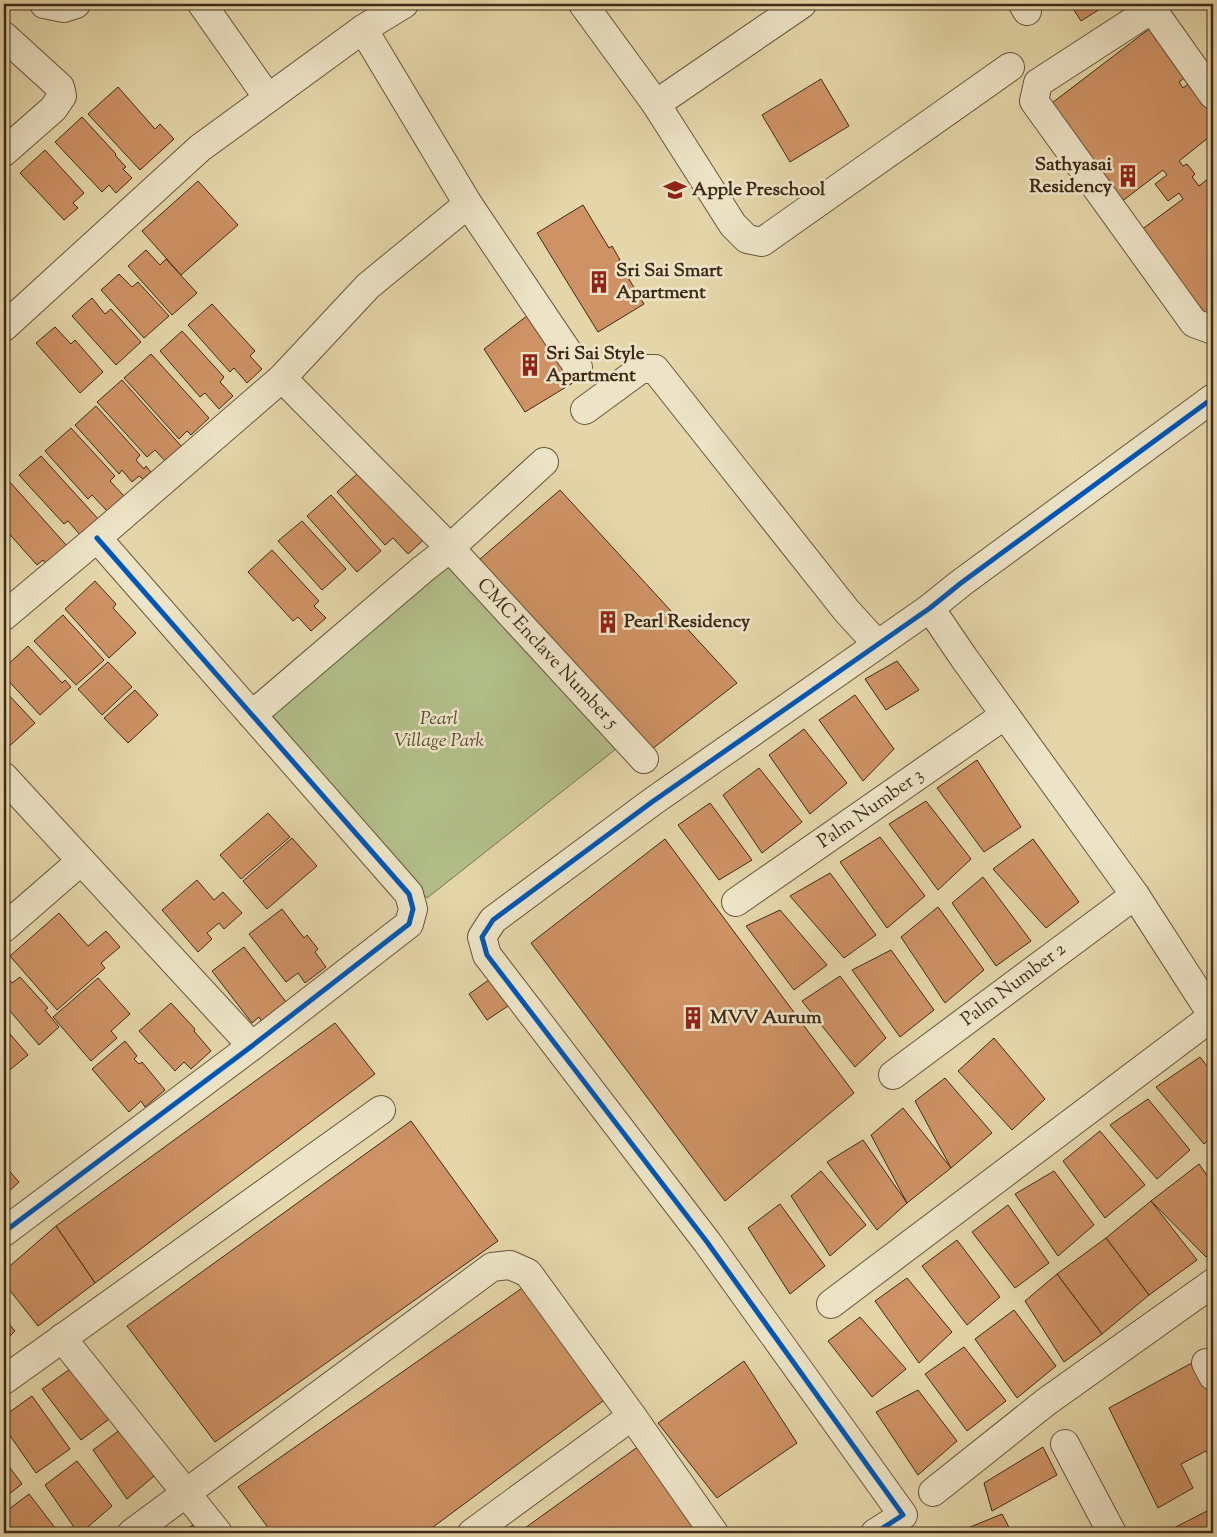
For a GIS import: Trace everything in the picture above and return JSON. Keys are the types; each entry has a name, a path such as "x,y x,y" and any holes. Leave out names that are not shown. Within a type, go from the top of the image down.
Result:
{"street":[{"path":"44,4 64,8 76,4"},
{"path":"202,4 268,98"},
{"path":"4,328 121,218 200,148 364,29 404,4"},
{"path":"583,4 656,104 733,225 748,239 762,242 1010,67"},
{"path":"656,104 802,4"},
{"path":"1213,95 1152,9 1038,83 1034,101 1194,323 1213,330"},
{"path":"364,29 468,204 578,367"},
{"path":"4,36 60,87 62,96 53,108 4,152"},
{"path":"4,616 282,378 368,286 468,204"},
{"path":"585,410 642,369 655,369 846,610 878,644"},
{"name":"CMC Enclave Number 5","path":"282,378 450,548 644,759"},
{"path":"876,1533 903,1515 707,1242 487,955 482,937 493,920 652,802 930,608 968,577 1213,398"},
{"path":"252,715 450,548 544,462"},
{"path":"4,1232 252,1046 409,924 413,909 409,894 97,538"},
{"path":"831,1304 1213,1016 1134,895 930,608"},
{"name":"Palm Number 3","path":"736,902 1006,715"},
{"path":"4,777 252,1046"},
{"path":"4,928 81,861"},
{"name":"Palm Number 2","path":"893,1076 1134,895"},
{"path":"4,1380 381,1110"},
{"path":"132,1533 492,1267 510,1265 528,1273 714,1533"},
{"path":"933,1492 1046,1402 1213,1283"},
{"path":"62,1338 218,1533"},
{"path":"472,1533 632,1416"},
{"path":"1065,1444 1112,1533"}],"green space":[{"name":"Pearl Village Park","path":"449,566 616,749 427,898 272,715"}],"building":[{"path":"1070,4 1108,4 1081,21"},
{"name":"Sathyasai Residency","path":"1149,29 1189,74 1179,82 1183,88 1193,80 1213,107 1211,110 1213,114 1213,134 1179,161 1183,166 1187,164 1195,174 1192,177 1199,186 1213,175 1212,322 1141,230 1183,199 1179,193 1168,201 1155,184 1167,175 1163,170 1121,202 1048,106"},
{"path":"821,79 849,126 790,162 762,115"},
{"path":"118,87 155,129 160,124 174,139 140,170 88,114"},
{"path":"82,117 116,154 126,167 123,169 132,178 116,193 109,185 102,192 55,142"},
{"path":"45,150 84,193 73,203 78,208 64,220 20,173"},
{"path":"198,181 238,225 181,275 142,231"},
{"name":"Sri Sai Smart Apartment","path":"583,205 609,248 612,246 620,260 618,261 644,304 598,332 537,233"},
{"path":"146,250 160,265 166,259 197,293 172,315 128,266"},
{"path":"119,274 132,287 138,282 169,316 144,338 101,290"},
{"path":"92,298 105,314 111,309 141,342 116,365 72,316"},
{"path":"212,304 255,351 250,356 262,369 247,383 234,368 230,372 188,325"},
{"name":"Sri Sai Style Apartment","path":"532,312 576,381 525,412 484,349"},
{"path":"55,327 71,344 75,340 103,372 80,393 36,343"},
{"path":"182,331 224,377 220,382 233,396 219,409 205,393 200,397 160,351"},
{"path":"151,354 209,418 191,435 187,431 179,439 124,378"},
{"path":"122,380 182,447 166,462 155,450 147,457 97,402"},
{"path":"96,406 140,455 136,460 144,469 146,466 151,472 143,479 139,476 132,482 122,470 119,474 75,425"},
{"path":"71,428 115,476 110,481 125,497 108,512 92,495 88,499 45,451"},
{"path":"41,456 100,521 82,537 68,521 64,524 19,475"},
{"path":"367,465 430,534 408,554 393,538 385,545 337,492"},
{"path":"9,481 68,547 48,566 43,560 37,565 4,528 4,486"},
{"name":"Pearl Residency","path":"560,490 737,683 652,749 479,560"},
{"path":"331,495 381,551 357,572 307,516"},
{"path":"302,521 346,569 322,590 278,541"},
{"path":"272,550 319,601 314,606 326,618 311,631 298,617 293,621 248,572"},
{"path":"95,581 116,604 113,608 136,633 109,658 65,609"},
{"path":"63,615 104,660 76,685 34,641"},
{"path":"28,646 62,683 65,680 71,687 40,715 4,676 4,668"},
{"path":"897,661 919,690 886,710 865,679"},
{"path":"108,662 132,687 102,715 78,689"},
{"path":"4,690 35,723 5,750 4,749"},
{"path":"135,690 158,715 128,743 104,718"},
{"path":"855,695 894,749 863,781 819,720"},
{"path":"804,729 847,783 810,814 769,755"},
{"path":"977,760 1021,827 984,852 937,788"},
{"path":"759,768 802,822 762,853 723,795"},
{"path":"926,801 971,859 938,890 889,824"},
{"path":"710,803 752,860 719,880 678,825"},
{"path":"268,813 290,837 241,879 220,855"},
{"path":"880,837 925,896 887,928 840,862"},
{"path":"292,838 317,866 267,909 243,881"},
{"name":"MVV Aurum","path":"665,839 854,1093 725,1201 531,943"},
{"path":"1033,839 1079,902 1046,928 993,869"},
{"path":"830,873 876,935 844,958 790,896"},
{"path":"983,877 1031,941 996,966 952,903"},
{"path":"197,880 214,900 223,892 242,913 224,929 219,923 207,933 212,939 198,952 162,910"},
{"path":"938,907 984,970 945,1003 901,937"},
{"path":"282,909 304,938 307,935 318,949 315,952 326,967 305,983 298,973 286,982 249,934"},
{"path":"780,910 827,965 794,990 746,926"},
{"path":"59,913 88,946 106,931 120,947 101,963 105,968 57,1010 10,956"},
{"path":"244,947 286,1002 288,1000 295,1008 262,1022 259,1017 252,1023 212,971"},
{"path":"891,950 934,1010 900,1037 852,970"},
{"path":"4,973 12,983 20,977 48,1008 45,1010 59,1027 39,1045 4,1004"},
{"path":"840,976 886,1038 855,1067 802,1001"},
{"path":"493,977 511,1004 487,1020 469,994"},
{"path":"98,978 130,1014 111,1031 117,1038 91,1061 53,1017"},
{"path":"171,1003 195,1029 194,1031 211,1051 191,1069 184,1062 175,1071 139,1031"},
{"path":"335,1023 375,1074 95,1283 56,1226"},
{"path":"4,1027 28,1055 6,1073 4,1071"},
{"path":"994,1038 1045,1099 1012,1130 958,1071"},
{"path":"125,1041 137,1056 134,1059 139,1064 142,1062 165,1090 145,1107 141,1101 129,1112 92,1069"},
{"path":"1200,1057 1213,1074 1213,1136 1204,1144 1156,1087"},
{"path":"945,1078 992,1133 951,1168 915,1101"},
{"path":"1148,1099 1190,1150 1157,1179 1110,1125"},
{"path":"903,1108 951,1168 907,1203 871,1135"},
{"path":"411,1121 498,1241 215,1442 127,1326"},
{"path":"1100,1131 1145,1185 1105,1218 1063,1161"},
{"path":"863,1140 907,1203 877,1230 827,1162"},
{"path":"1199,1164 1213,1184 1213,1250 1206,1257 1151,1201"},
{"path":"4,1165 19,1182 4,1196"},
{"path":"821,1171 866,1225 830,1256 791,1196"},
{"path":"1054,1171 1094,1225 1058,1256 1015,1194"},
{"path":"1151,1201 1197,1260 1149,1295 1106,1238"},
{"path":"780,1204 825,1266 790,1294 748,1228"},
{"path":"1008,1205 1049,1263 1015,1288 972,1232"},
{"path":"56,1226 95,1283 38,1326 4,1283 4,1271"},
{"path":"1106,1238 1149,1295 1102,1334 1057,1274"},
{"path":"957,1240 1000,1297 967,1325 922,1266"},
{"path":"1057,1274 1102,1334 1064,1362 1025,1301"},
{"path":"907,1278 952,1332 919,1363 875,1301"},
{"path":"525,1286 607,1398 425,1533 272,1533 238,1487"},
{"path":"1014,1310 1056,1366 1017,1398 975,1339"},
{"path":"860,1317 906,1369 872,1397 828,1341"},
{"path":"4,1318 15,1331 4,1342"},
{"path":"964,1347 1006,1401 967,1431 925,1374"},
{"path":"1201,1358 1213,1382 1213,1465 1206,1451 1181,1464 1193,1488 1158,1508 1109,1408"},
{"path":"744,1361 797,1443 717,1498 658,1423"},
{"path":"77,1364 116,1414 81,1440 42,1389"},
{"path":"918,1390 957,1441 918,1475 876,1412"},
{"path":"32,1396 70,1449 36,1473 4,1427 4,1416"},
{"path":"125,1426 160,1471 127,1499 93,1450"},
{"path":"639,1446 700,1533 518,1533"},
{"path":"1043,1447 1057,1475 992,1511 984,1483"},
{"path":"4,1460 22,1484 4,1498"},
{"path":"77,1461 112,1506 81,1533 78,1533 45,1485"},
{"path":"29,1494 59,1533 4,1533 4,1513"},
{"path":"1213,1508 1213,1533 1164,1533"},
{"path":"1002,1514 1012,1533 965,1533 963,1530"},
{"path":"198,1521 207,1533 182,1533"}],"cycle path":[{"path":"875,1533 903,1515 707,1242 487,955 482,937 493,920 652,802 930,608 961,583 1213,398"},
{"path":"4,1232 252,1046 409,924 413,909 409,894 97,538"}],"place":[{"name":"Sathyasai Residency","path":"1128,176"},
{"name":"Apple Preschool","path":"675,190"},
{"name":"Sri Sai Smart Apartment","path":"599,282"},
{"name":"Sri Sai Style Apartment","path":"530,365"},
{"name":"Pearl Residency","path":"608,622"},
{"name":"MVV Aurum","path":"693,1018"}]}
